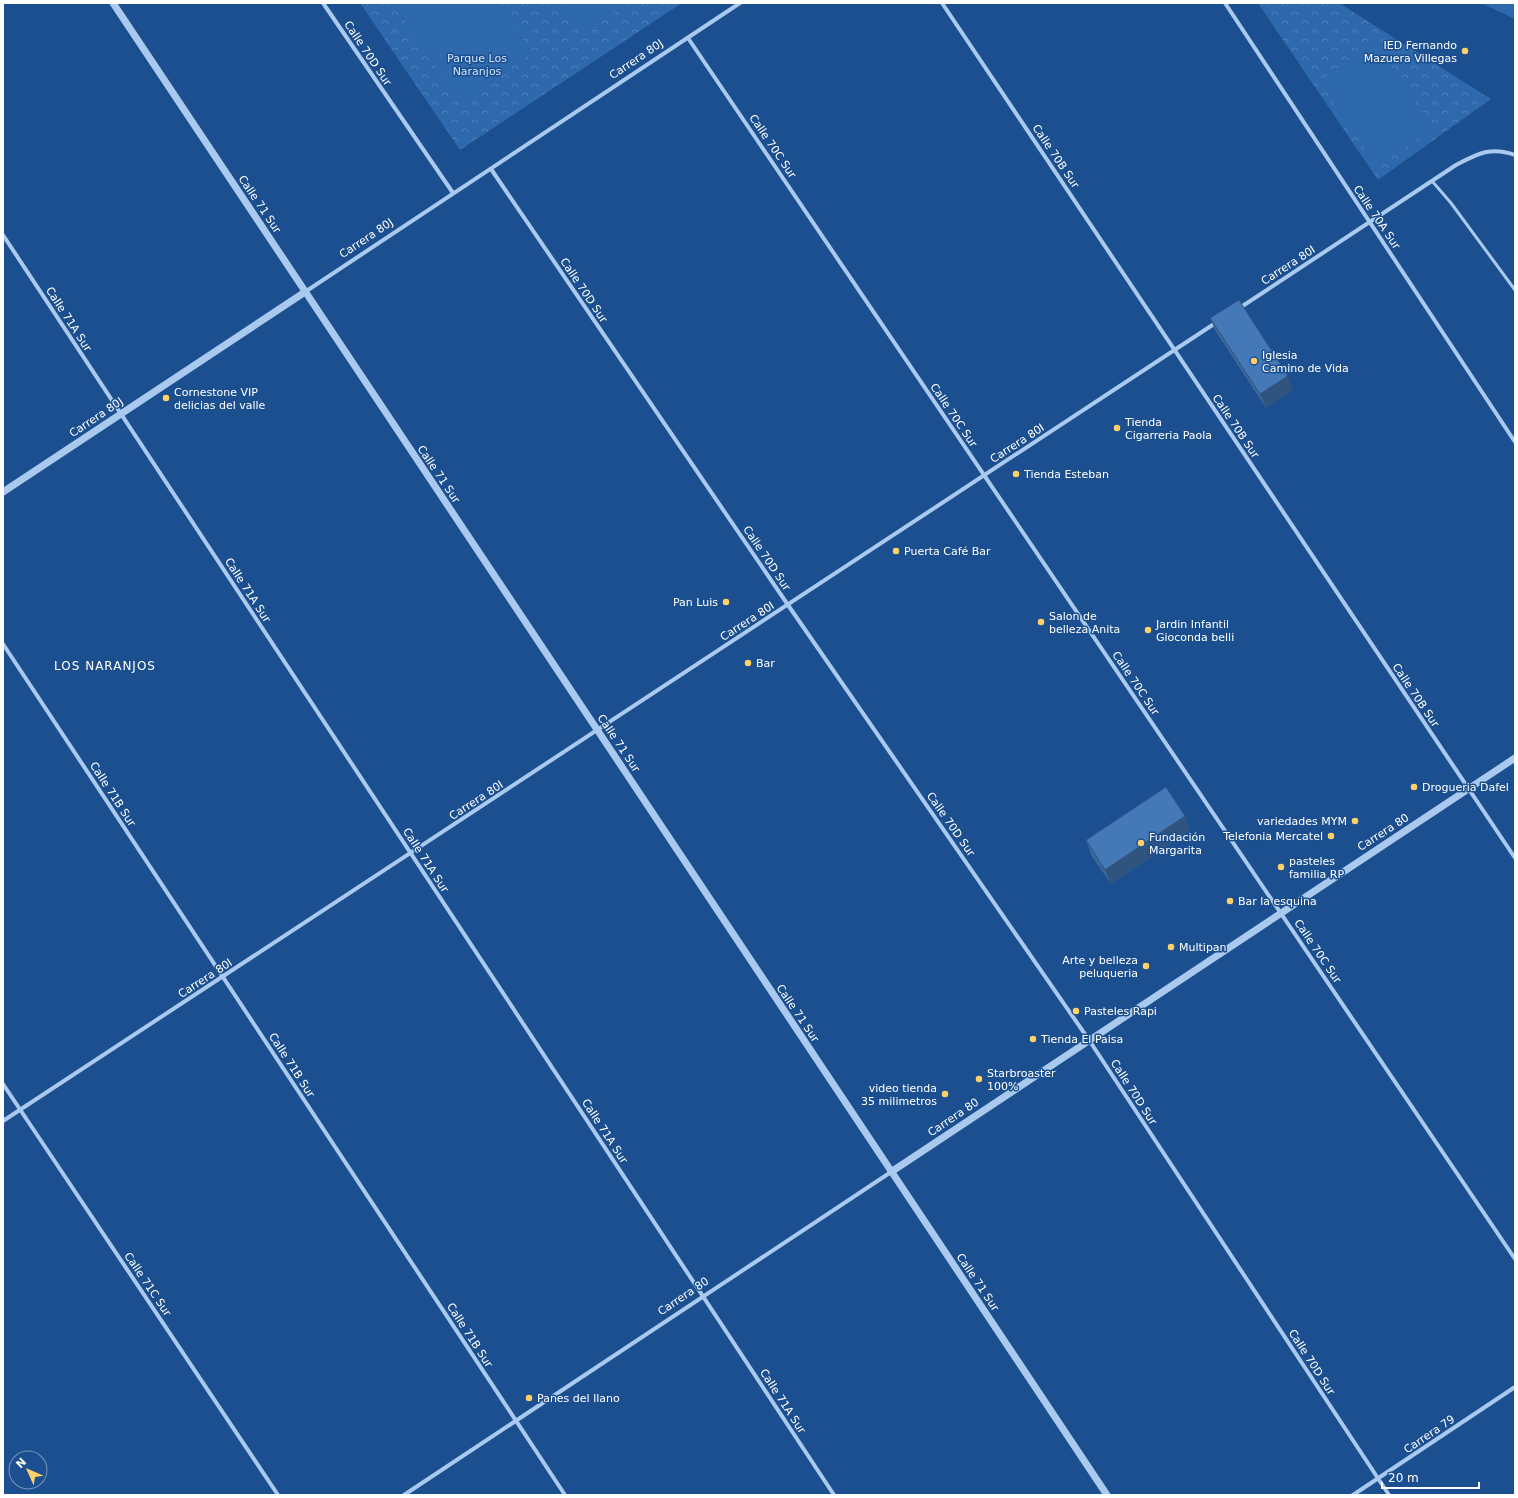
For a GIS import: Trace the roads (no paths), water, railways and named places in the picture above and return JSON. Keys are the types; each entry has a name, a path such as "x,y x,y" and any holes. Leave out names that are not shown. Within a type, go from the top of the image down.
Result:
{"street":[{"name":"Calle 71 Sur","path":"113,3 1107,1495"},
{"name":"Calle 70D Sur","path":"323,3 453,193"},
{"name":"Carrera 80J","path":"3,492 740,3"},
{"name":"Calle 70B Sur","path":"942,3 1515,858"},
{"name":"Calle 70A Sur","path":"1225,3 1515,442"},
{"name":"Calle 70C Sur","path":"688,38 1515,1259"},
{"name":"Carrera 80I","path":"1233,312 1432,181 1481,152 1505,151 1515,155"},
{"name":"Calle 70D Sur","path":"491,169 788,605 1089,1040 1389,1495"},
{"name":"Calle 71A Sur","path":"3,235 834,1495"},
{"name":"Carrera 80I","path":"3,1121 1220,320"},
{"name":"Calle 71B Sur","path":"3,644 565,1495"},
{"name":"Carrera 80","path":"404,1495 1515,758"},
{"name":"Calle 71C Sur","path":"3,1084 278,1495"},
{"name":"Carrera 79","path":"1352,1495 1515,1387"}],"lane":[{"path":"1432,181 1451,203 1515,290"}],"place":[{"name":"IED Fernando Mazuera Villegas","path":"1465,51"},
{"name":"Iglesia Camino de Vida","path":"1254,361"},
{"name":"Cornestone VIP delicias del valle","path":"166,398"},
{"name":"Tienda Cigarreria Paola","path":"1117,428"},
{"name":"Tienda Esteban","path":"1016,474"},
{"name":"Puerta Café Bar","path":"896,551"},
{"name":"Pan Luis","path":"726,602"},
{"name":"Salon de belleza Anita","path":"1041,622"},
{"name":"Jardin Infantil Gioconda belli","path":"1148,630"},
{"name":"Bar","path":"748,663"},
{"name":"Drogueria Dafel","path":"1414,787"},
{"name":"variedades MYM","path":"1355,821"},
{"name":"Telefonia Mercatel","path":"1331,836"},
{"name":"Fundación Margarita","path":"1141,843"},
{"name":"pasteles familia RP","path":"1281,867"},
{"name":"Bar la esquina","path":"1230,901"},
{"name":"Multipan","path":"1171,947"},
{"name":"Arte y belleza peluqueria","path":"1146,966"},
{"name":"Pasteles Rapi","path":"1076,1011"},
{"name":"Tienda El Paisa","path":"1033,1039"},
{"name":"Starbroaster 100%","path":"979,1079"},
{"name":"video tienda 35 milimetros","path":"945,1094"},
{"name":"Panes del llano","path":"529,1398"}],"district":[{"name":"LOS NARANJOS","path":"105,666"}],"park label":[{"name":"Parque Los Naranjos","path":"477,64"}]}
